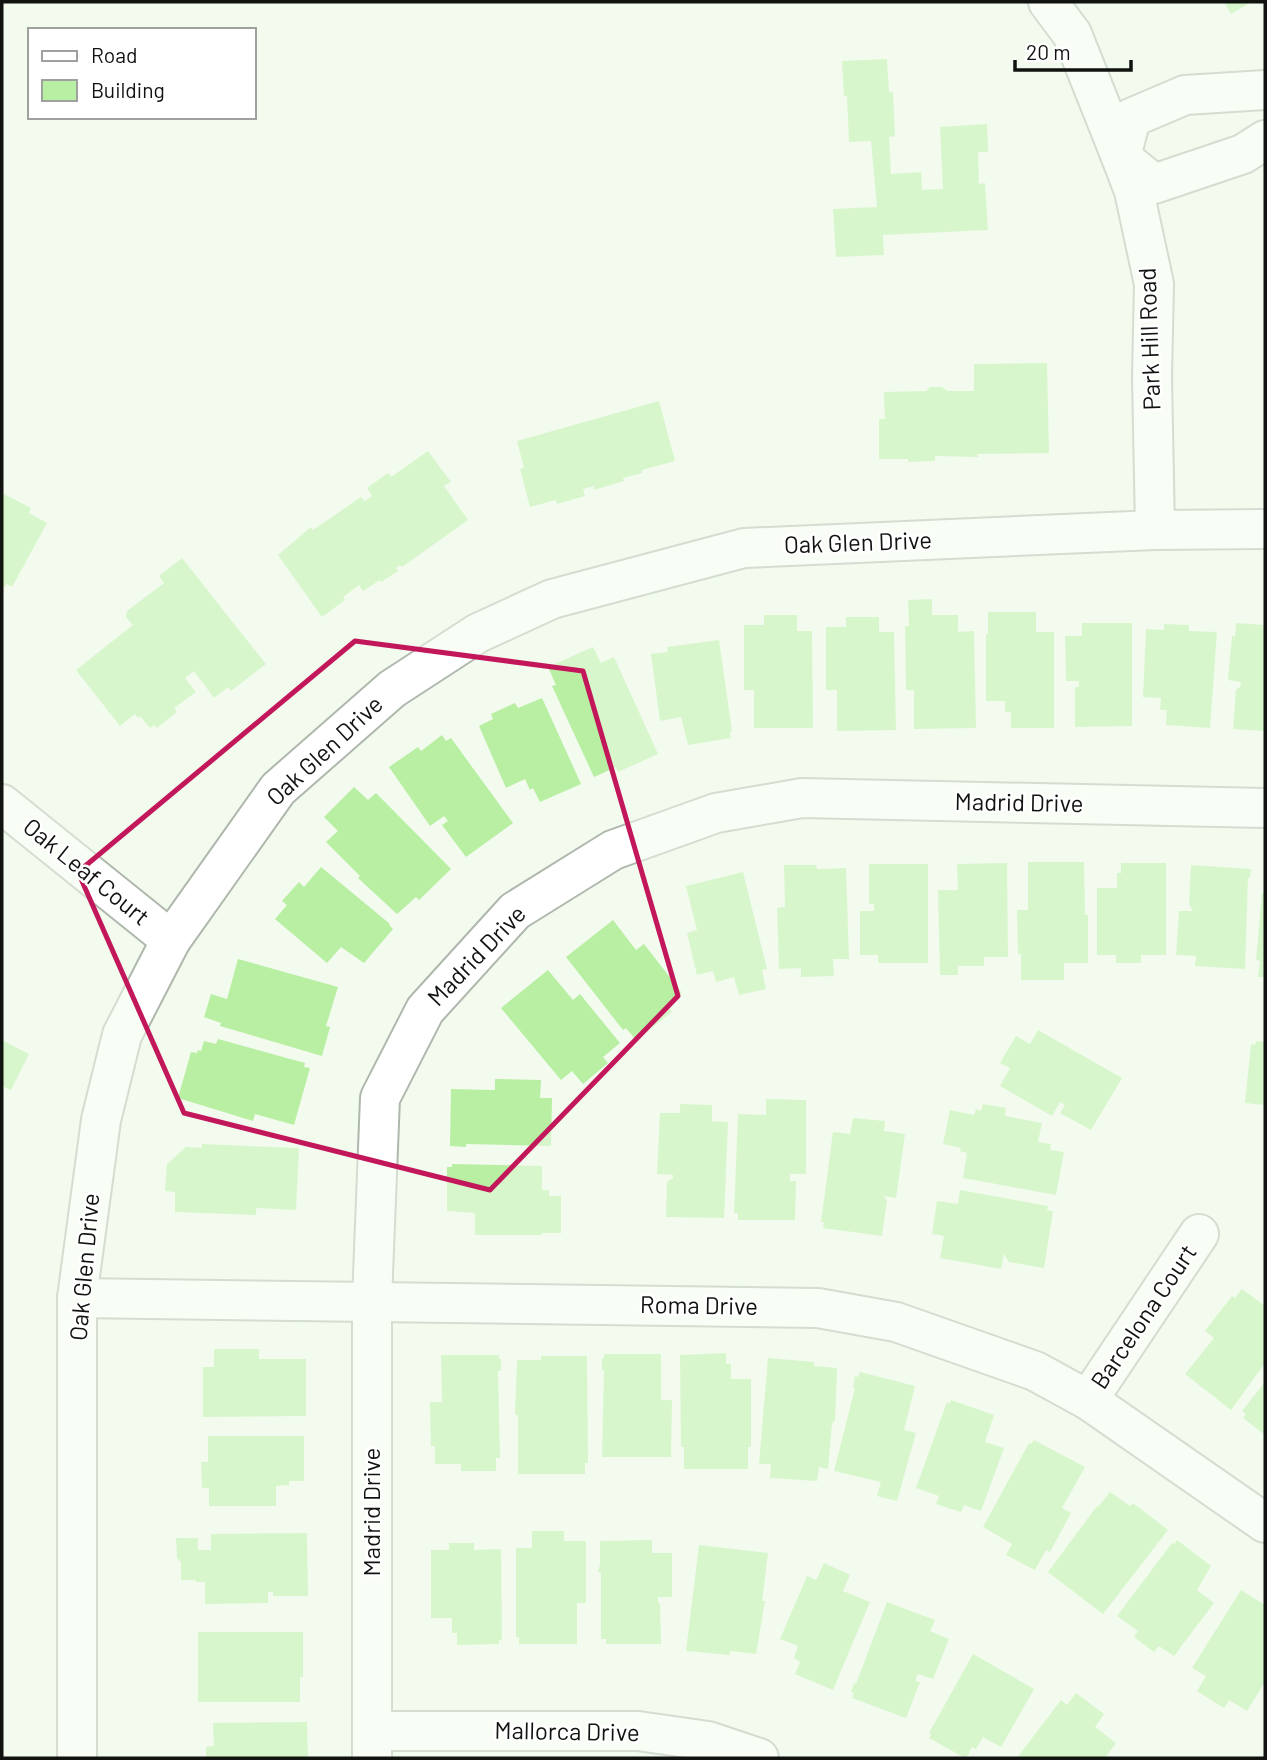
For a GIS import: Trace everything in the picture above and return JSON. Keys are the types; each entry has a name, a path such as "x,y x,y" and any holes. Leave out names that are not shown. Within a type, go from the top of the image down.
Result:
{"street":[{"name":"Park Hill Road","path":"1048,2 1072,34 1134,191 1154,284 1152,377 1155,530"},
{"path":"1265,90 1185,95 1131,118 1121,157 1154,184 1243,154 1265,140"},
{"name":"Oak Glen Drive","path":"77,1758 77,1298 101,1120 122,1035 171,940 278,789 392,689 478,633 552,599 744,548 1155,530 1265,529"},
{"name":"Madrid Drive","path":"372,1745 372,1300 380,1098 425,1010 515,911 613,849 716,813 802,799 1265,808"},
{"name":"Oak Leaf Court","path":"2,804 171,940"},
{"name":"Barcelona Court","path":"1088,1400 1199,1234"},
{"name":"Roma Drive","path":"77,1298 818,1308 896,1322 1035,1371 1088,1400 1265,1522"},
{"name":"Mallorca Drive","path":"372,1745 638,1731 708,1741 759,1758"}],"highlighted area":[{"path":"355,641 583,671 678,996 490,1190 184,1113 78,872"}],"building":[{"path":"1224,2 1251,2 1231,14"},
{"path":"887,59 889,92 893,92 895,136 889,137 891,174 921,172 922,190 943,189 940,127 987,124 988,152 978,152 979,184 985,183 988,230 883,235 884,255 836,257 833,209 877,207 871,141 849,142 842,61"},
{"path":"1047,363 1049,453 977,454 978,457 935,456 935,461 908,462 908,459 879,459 879,419 885,419 884,392 926,391 930,387 942,387 947,391 974,391 974,364"},
{"path":"659,401 675,461 642,470 642,473 623,478 624,481 594,490 594,486 583,489 585,496 557,504 556,500 530,507 520,469 524,468 517,441"},
{"path":"428,451 451,482 444,486 468,520 402,567 400,565 396,568 398,571 381,582 380,580 363,591 359,585 343,597 345,600 322,617 278,555 311,527 313,530 361,497 365,501 372,496 367,488 388,473 391,477"},
{"path":"2,493 31,508 29,513 47,523 12,587 2,585"},
{"path":"182,558 266,664 231,691 228,687 214,698 194,671 185,678 196,692 174,708 177,712 157,728 154,725 150,728 135,714 120,726 76,670 133,625 126,617 127,611 164,583 159,576"},
{"path":"932,599 932,615 958,615 958,632 974,631 976,728 914,729 914,690 906,690 905,626 909,626 908,600"},
{"path":"988,612 1036,612 1036,632 1054,632 1054,728 1011,728 1011,712 1005,712 1005,701 986,701"},
{"path":"764,615 797,615 797,631 812,631 813,728 754,728 754,690 744,690 744,625 764,625"},
{"path":"846,617 879,617 879,632 894,632 896,730 837,731 837,690 826,690 826,627 846,627"},
{"path":"1082,623 1132,623 1132,726 1075,727 1075,687 1079,687 1079,681 1066,681 1065,636 1082,636"},
{"path":"1236,623 1265,625 1265,731 1233,729 1236,690 1241,682 1228,680 1232,636 1235,637"},
{"path":"1164,624 1189,625 1189,631 1217,632 1210,728 1166,725 1167,710 1160,710 1161,698 1143,697 1146,629 1164,630"},
{"path":"719,640 731,738 688,745 681,717 660,721 651,654 668,652 667,647"},
{"path":"593,647 601,663 614,657 658,754 618,772 616,767 594,777 552,686 556,685 548,667"},
{"path":"542,698 581,784 540,802 525,779 506,788 479,726 493,719 491,714 515,703 518,708"},
{"path":"442,735 446,741 451,738 513,823 466,857 442,825 448,821 444,816 430,826 389,767 418,747 421,751"},
{"path":"354,787 368,800 376,793 451,869 419,900 416,897 397,914 358,878 360,876 326,842 338,831 324,817"},
{"path":"1028,862 1084,862 1088,963 1064,963 1064,980 1021,980 1017,910 1028,910"},
{"path":"1007,863 1008,957 984,957 984,966 958,966 958,975 940,975 938,890 958,890 957,864"},
{"path":"1121,863 1166,863 1166,955 1141,955 1141,963 1116,963 1116,955 1097,955 1097,888 1117,888 1117,873 1121,873"},
{"path":"869,864 928,864 928,963 878,963 878,955 860,955 860,911 874,911 874,904 869,904"},
{"path":"784,865 816,865 817,869 846,868 849,959 833,959 834,976 801,977 801,968 779,969 777,908 785,907"},
{"path":"1191,865 1251,869 1248,878 1245,969 1195,966 1196,956 1176,955 1179,911 1193,911 1189,904"},
{"path":"321,867 393,929 364,963 341,947 327,963 275,919 287,905 282,901 299,882 304,887"},
{"path":"743,872 767,969 762,970 766,989 739,995 734,977 716,982 713,971 697,975 687,933 697,930 686,886"},
{"path":"1262,893 1265,893 1265,977 1258,977 1260,961 1256,960"},
{"path":"613,920 636,950 644,944 682,993 667,1005 672,1012 636,1040 626,1028 623,1030 566,957"},
{"path":"238,959 338,987 326,1026 330,1027 322,1056 220,1026 221,1023 204,1017 211,994 227,999"},
{"path":"548,970 573,1000 580,994 620,1043 603,1057 608,1063 583,1084 572,1071 561,1080 501,1008"},
{"path":"1038,1030 1122,1078 1091,1130 1060,1113 1065,1105 1060,1102 1052,1116 1000,1086 1010,1068 1000,1063 1016,1036 1030,1044"},
{"path":"218,1039 305,1063 304,1067 310,1068 294,1125 255,1114 253,1121 178,1098 191,1052 201,1051 204,1041 216,1044"},
{"path":"2,1040 29,1054 11,1090 2,1086"},
{"path":"1256,1041 1265,1042 1265,1105 1245,1103 1251,1044 1255,1045"},
{"path":"495,1079 541,1080 540,1098 552,1098 551,1146 450,1146 451,1089 495,1090"},
{"path":"766,1099 806,1100 806,1174 790,1174 790,1181 796,1181 795,1220 738,1220 738,1213 734,1213 738,1114 766,1115"},
{"path":"680,1104 712,1105 712,1121 728,1122 724,1218 666,1217 667,1182 673,1175 657,1174 660,1113 680,1113"},
{"path":"983,1104 1006,1108 1005,1116 1042,1123 1038,1142 1051,1144 1050,1150 1064,1152 1056,1195 963,1178 967,1153 960,1151 961,1148 943,1144 950,1110 974,1115 976,1109 981,1111"},
{"path":"853,1118 885,1121 884,1131 905,1134 896,1198 884,1196 887,1201 882,1236 823,1228 824,1222 821,1222 833,1132 850,1134"},
{"path":"202,1144 299,1148 296,1210 256,1208 256,1215 175,1212 175,1192 165,1191 167,1164 186,1147 202,1148"},
{"path":"452,1164 542,1166 542,1190 549,1190 549,1196 561,1196 561,1233 475,1235 475,1213 447,1211 447,1167 452,1167"},
{"path":"960,1190 1048,1206 1047,1210 1053,1211 1044,1268 1009,1262 1004,1254 1001,1269 940,1258 944,1236 932,1234 937,1201 958,1204"},
{"path":"1242,1289 1265,1306 1265,1363 1231,1410 1185,1374 1214,1338 1205,1331 1232,1296 1235,1298"},
{"path":"214,1349 259,1349 259,1359 306,1359 306,1416 203,1417 203,1367 214,1367"},
{"path":"726,1353 726,1364 731,1364 731,1379 751,1379 751,1447 748,1447 748,1469 684,1469 684,1447 681,1447 680,1355"},
{"path":"604,1354 661,1354 661,1400 672,1400 671,1457 602,1457"},
{"path":"441,1355 499,1355 501,1359 501,1371 498,1371 500,1458 496,1458 496,1471 461,1471 461,1464 435,1464 435,1446 431,1446 430,1402 442,1402"},
{"path":"541,1356 587,1356 588,1463 585,1463 585,1474 518,1474 518,1416 515,1414 517,1360 541,1360"},
{"path":"768,1358 814,1362 814,1366 837,1368 835,1421 832,1423 828,1469 819,1467 817,1481 770,1478 771,1464 759,1464"},
{"path":"860,1372 915,1386 904,1430 916,1433 897,1501 877,1496 881,1482 834,1471 855,1388 855,1376 858,1377"},
{"path":"1265,1382 1265,1435 1243,1418 1246,1414 1242,1411"},
{"path":"951,1400 994,1415 985,1442 1004,1448 981,1511 964,1505 961,1512 936,1504 939,1496 916,1488 947,1402 950,1404"},
{"path":"208,1436 304,1436 304,1481 289,1481 289,1485 276,1486 276,1506 209,1506 209,1488 202,1488 201,1462 208,1462"},
{"path":"1034,1440 1085,1467 1062,1508 1071,1513 1050,1552 1046,1550 1035,1570 1006,1555 1012,1544 983,1527 1029,1443"},
{"path":"1110,1492 1130,1506 1133,1503 1168,1530 1103,1614 1048,1572"},
{"path":"532,1531 564,1531 564,1541 586,1541 586,1603 577,1603 577,1644 519,1644 519,1637 516,1637 516,1548 532,1548"},
{"path":"307,1533 308,1596 273,1596 273,1592 268,1592 268,1603 205,1604 205,1582 181,1580 181,1562 177,1558 176,1538 198,1538 198,1550 211,1550 211,1534"},
{"path":"652,1540 652,1553 672,1553 672,1597 658,1597 661,1644 606,1644 606,1639 601,1639 601,1573 598,1572 600,1541"},
{"path":"1177,1540 1211,1566 1197,1590 1214,1603 1174,1656 1159,1646 1154,1652 1134,1637 1138,1631 1117,1616"},
{"path":"449,1543 474,1543 474,1550 501,1549 502,1640 499,1640 499,1644 457,1645 457,1633 452,1633 452,1618 431,1618 431,1550 449,1550"},
{"path":"699,1545 768,1553 762,1601 765,1601 756,1654 730,1651 730,1655 686,1651"},
{"path":"824,1563 850,1575 843,1591 870,1602 833,1690 795,1674 800,1662 794,1658 798,1646 780,1639 807,1576 816,1580"},
{"path":"1241,1590 1265,1605 1265,1682 1247,1711 1229,1700 1224,1708 1197,1691 1206,1676 1192,1668"},
{"path":"887,1602 935,1620 930,1631 949,1639 933,1679 918,1674 915,1681 920,1682 906,1718 852,1698 854,1693 851,1692"},
{"path":"198,1632 303,1632 300,1702 198,1702"},
{"path":"973,1654 1034,1689 1001,1747 983,1737 976,1749 972,1747 965,1758 929,1738 929,1733"},
{"path":"1076,1693 1104,1714 1095,1727 1116,1743 1105,1758 1017,1758 1061,1700 1067,1705"},
{"path":"307,1722 308,1758 206,1758 206,1747 214,1746 213,1723"}]}
